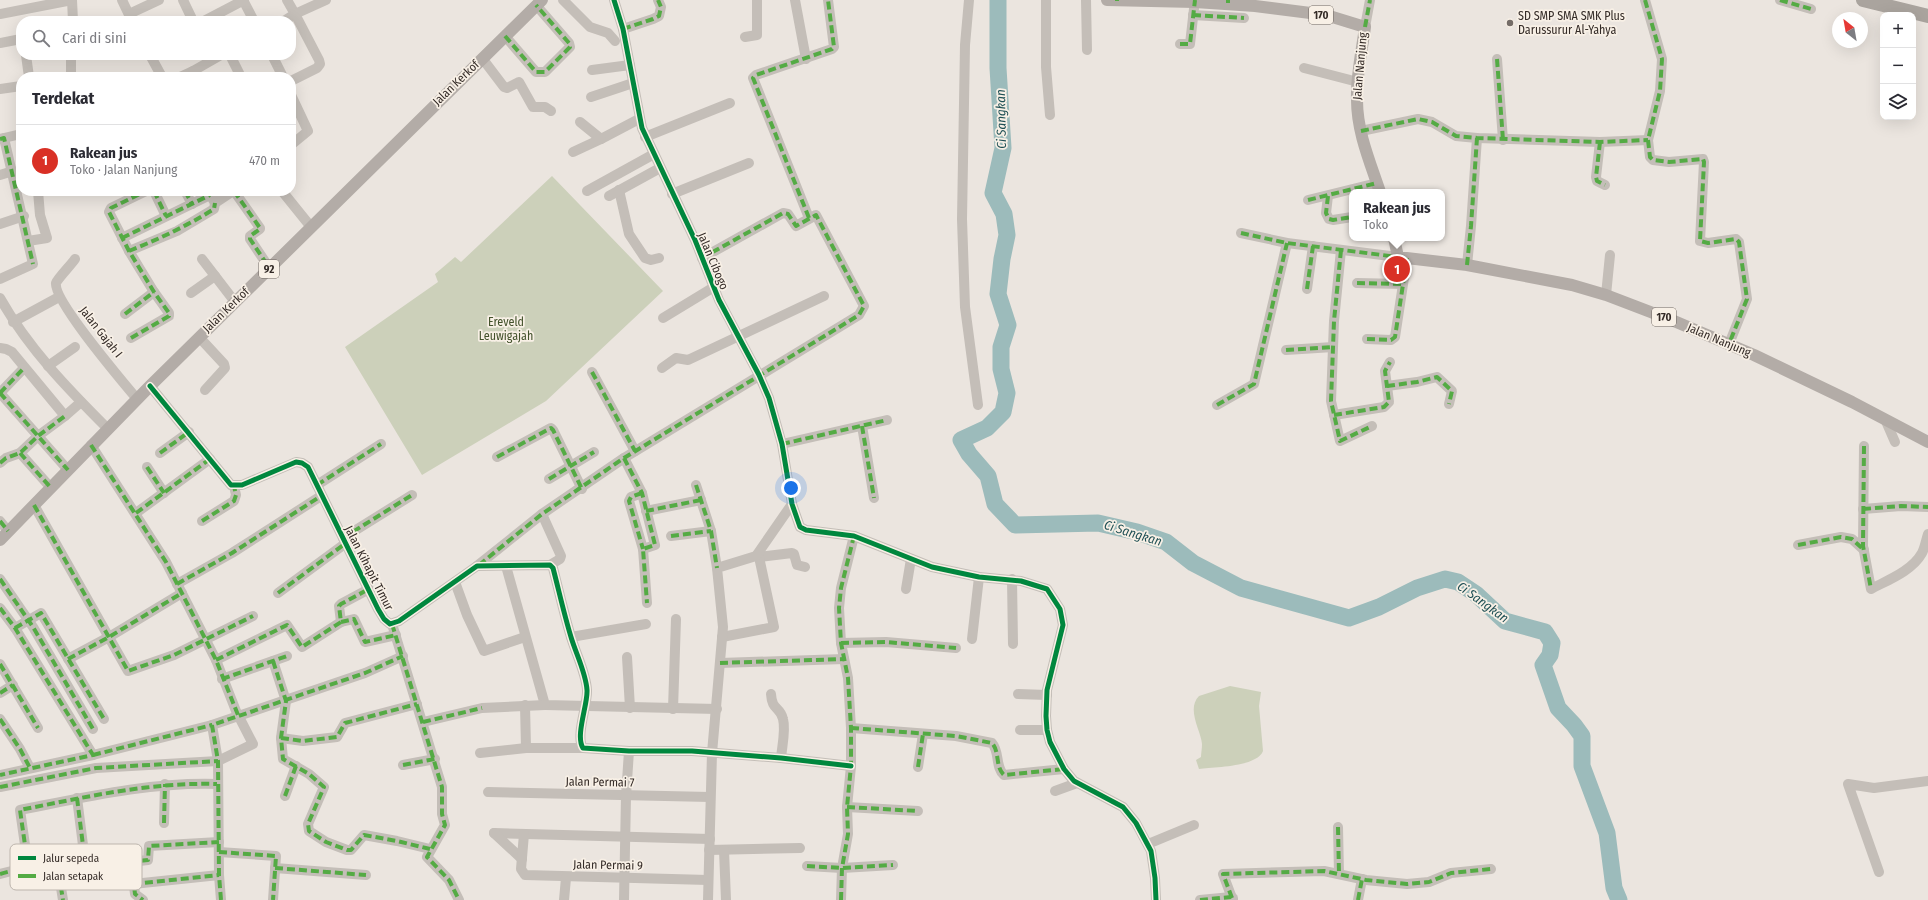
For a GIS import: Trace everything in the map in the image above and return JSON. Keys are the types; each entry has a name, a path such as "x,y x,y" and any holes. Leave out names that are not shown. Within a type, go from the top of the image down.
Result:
{"highway":[{"path":"1863,0 1928,16"}],"main road":[{"name":"Jalan Nanjung","path":"1114,0 1228,2 1326,15 1365,27 1356,100 1361,131 1379,188"},
{"name":"Jalan Kerkof","path":"4,536 137,398 539,2"},
{"path":"1395,241 1402,257"},
{"name":"Jalan Nanjung","path":"1402,257 1467,265 1572,285 1606,295 1674,320 1728,344 1852,402 1928,442"}],"street":[{"path":"0,14 72,0 74,16"},
{"path":"122,0 129,16"},
{"path":"133,16 159,0"},
{"path":"182,0 190,16"},
{"path":"213,16 243,0 251,16"},
{"path":"287,0 320,64 317,68 296,78"},
{"path":"292,16 326,0"},
{"path":"563,0 590,27 608,33 615,41"},
{"name":"Jalan Cibogo","path":"614,0 623,29 639,119 645,137 738,338 759,375 769,398 782,444 792,504 798,524 802,529 854,536"},
{"path":"623,29 659,16 661,7 658,0"},
{"path":"745,37 757,36 757,0"},
{"path":"795,0 806,59"},
{"path":"702,258 783,213 788,214 796,226 809,218 753,78 756,75 806,59 834,47 828,0"},
{"path":"969,0 965,45 962,219 965,307 978,405"},
{"path":"1046,0 1046,67 1050,115"},
{"path":"1086,0 1087,50"},
{"path":"1365,27 1370,0"},
{"path":"1645,0 1662,59 1660,91 1648,140 1650,157 1653,160 1669,162 1700,158 1704,160 1699,237 1701,242 1708,243 1734,239 1739,242 1747,300 1728,344"},
{"path":"1780,0 1811,9"},
{"path":"1180,44 1190,44 1195,1"},
{"path":"505,36 536,72 545,72 570,47 569,43 539,2"},
{"path":"1193,15 1244,18"},
{"path":"0,43 16,40"},
{"path":"482,58 504,88 519,82 533,107 545,107 551,111"},
{"path":"27,60 28,72"},
{"path":"71,60 71,72"},
{"path":"153,60 159,72"},
{"path":"197,72 214,60"},
{"path":"232,60 238,72"},
{"path":"274,60 280,72"},
{"path":"1497,60 1503,140"},
{"path":"592,70 630,65"},
{"path":"1304,68 1358,82"},
{"path":"591,97 633,83"},
{"path":"0,90 16,87"},
{"path":"645,137 730,103"},
{"path":"296,105 308,130 296,141"},
{"path":"573,152 639,119"},
{"path":"1361,131 1418,119 1432,122 1456,136 1477,138 1600,142 1648,140"},
{"path":"580,122 601,139"},
{"path":"16,135 2,138 16,183"},
{"path":"1467,265 1477,138"},
{"path":"1600,142 1596,177 1597,181 1605,185"},
{"path":"587,192 654,154"},
{"path":"672,194 749,163"},
{"path":"609,196 660,168"},
{"path":"0,175 13,171"},
{"path":"619,190 628,234 645,258 651,260 659,258"},
{"path":"1308,200 1349,193"},
{"path":"0,279 33,264 19,196"},
{"path":"28,241 47,238 40,215 38,196"},
{"path":"131,338 169,316 168,310 154,292 129,251 109,212 110,209 136,196"},
{"path":"156,196 166,216"},
{"path":"188,196 192,204"},
{"path":"122,238 211,196 214,209 178,231 129,251"},
{"path":"238,196 260,228 250,236 250,239 270,268"},
{"path":"286,196 311,227"},
{"path":"1328,196 1326,213 1329,219 1333,220 1349,217"},
{"name":"Jalan Kihapit Timur","path":"234,486 242,485 299,462 308,467 321,496 345,540 384,619 392,624 455,582 542,514 582,489 624,458 859,315 864,306 816,215 809,218"},
{"path":"0,224 24,216"},
{"path":"1241,233 1287,243 1402,257 1400,304 1393,339 1367,339"},
{"path":"1217,405 1254,384 1287,243"},
{"path":"1307,289 1313,246"},
{"path":"1341,250 1333,347 1331,401 1340,441 1372,426"},
{"path":"1606,295 1610,255"},
{"name":"Jalan Gajah I","path":"75,259 56,283 56,289 60,298 77,323 137,398"},
{"path":"202,259 235,302"},
{"path":"191,293 215,276"},
{"path":"1357,283 1402,284"},
{"path":"663,318 714,287"},
{"path":"124,314 154,292"},
{"path":"662,368 675,359 688,360 738,338 824,296"},
{"path":"0,298 13,322 48,366 108,429"},
{"path":"13,322 60,298"},
{"path":"199,337 224,364 225,368 205,390"},
{"path":"48,366 75,347"},
{"path":"1286,350 1333,347"},
{"path":"0,348 12,352 66,416"},
{"path":"1334,415 1384,407 1389,402 1385,371 1390,362"},
{"path":"24,368 0,393 68,470"},
{"path":"592,372 635,451"},
{"path":"1387,386 1417,382 1437,377 1452,391 1449,404"},
{"path":"150,386 189,432 228,483 234,486 236,495 234,501 202,521"},
{"path":"2,460 20,453 38,436 66,416 81,402"},
{"path":"1885,419 1895,442"},
{"path":"782,444 887,420"},
{"path":"862,426 874,498"},
{"path":"497,457 551,428 554,430 582,489"},
{"path":"160,453 189,432"},
{"path":"317,485 381,444"},
{"path":"0,787 96,768 218,761 253,744 222,679 216,660 182,593 136,513 92,445"},
{"path":"1864,446 1864,550 1871,589 1906,570 1915,562 1923,551 1928,534"},
{"path":"549,479 594,452"},
{"path":"20,453 51,488"},
{"path":"624,458 642,493 655,545 642,549"},
{"path":"136,513 210,459"},
{"path":"147,467 164,492"},
{"path":"696,485 711,531 717,568 722,637 717,709 712,753 708,900"},
{"path":"642,493 631,497 629,501 642,549 647,603"},
{"path":"278,593 345,540 412,495"},
{"path":"177,584 232,553 321,496"},
{"path":"646,511 701,500"},
{"path":"722,637 774,627 758,557 792,504"},
{"path":"34,505 125,668 129,671 174,655 206,641 253,616"},
{"path":"1863,509 1901,506 1928,508"},
{"path":"477,566 550,565 560,559 542,514"},
{"path":"0,520 4,536"},
{"path":"671,536 711,531"},
{"path":"841,900 842,868 848,834 847,807 851,766 851,728 848,678 841,643 839,608 841,588 854,536 932,567 979,577 1012,579 1048,589 1060,609 1063,625 1050,674 1047,695 1047,730 1053,749 1064,769 1077,783 1123,807 1136,823 1148,844 1155,878 1156,900"},
{"path":"1798,545 1841,537 1852,539 1864,550"},
{"path":"717,568 758,557 792,552 797,565 806,567"},
{"path":"906,589 911,559"},
{"path":"550,565 553,568 571,637 587,685 587,701 582,731 583,748"},
{"path":"506,566 525,637 546,706"},
{"path":"972,639 979,577"},
{"path":"0,579 27,619 93,729"},
{"path":"1012,579 1013,644"},
{"path":"455,582 467,615 484,651 525,637"},
{"path":"341,622 340,605 369,589"},
{"path":"68,659 109,637 182,593"},
{"path":"0,608 15,628 92,755"},
{"path":"15,628 27,619 41,613 102,715 87,717"},
{"path":"216,660 286,625 302,647 341,622 354,619 365,642 396,635"},
{"path":"673,709 676,619"},
{"path":"392,624 435,760 442,787 442,814 445,825 442,834 430,849 427,859 449,880 459,900"},
{"path":"571,637 646,624"},
{"path":"841,643 886,642 956,648"},
{"path":"222,679 287,656"},
{"path":"0,774 92,755 212,725 238,715 286,701 377,668 403,656"},
{"path":"627,657 630,708"},
{"path":"720,663 844,660"},
{"path":"273,661 286,701 281,738 283,759 309,774 324,786 307,827 309,831 326,842 349,850 364,836 397,840 430,849"},
{"path":"0,664 38,728"},
{"path":"0,693 13,686"},
{"path":"771,694 772,704 782,714 784,721 781,758"},
{"path":"1018,694 1047,695"},
{"path":"281,738 303,741 336,737 346,723 417,704"},
{"path":"422,722 469,710 525,705 717,709"},
{"path":"525,705 526,748"},
{"path":"0,719 20,748 30,768"},
{"path":"212,725 218,761 217,784 221,900"},
{"path":"851,728 970,738 992,744 995,747 1000,771 1004,775 1064,769"},
{"path":"1020,730 1047,730"},
{"path":"918,767 923,734"},
{"path":"480,753 526,748 583,748 629,751 667,750 781,758 851,766"},
{"path":"624,900 626,796 629,751"},
{"path":"403,765 435,760"},
{"path":"285,796 296,766"},
{"path":"1878,872 1848,784 1874,788 1928,780"},
{"path":"1054,791 1077,783"},
{"path":"25,844 20,810 77,798 165,784 217,784"},
{"path":"164,823 165,784"},
{"name":"Jalan Permai 7","path":"488,792 710,797"},
{"path":"77,798 83,844"},
{"path":"847,807 918,811"},
{"path":"1148,844 1194,825"},
{"path":"1338,827 1339,874"},
{"name":"Jalan Permai 9","path":"522,859 494,833 524,834 522,869 525,875 566,878 708,880"},
{"path":"524,834 710,839"},
{"path":"142,861 148,860 149,846 219,847 275,856 273,900"},
{"path":"709,850 800,848"},
{"path":"724,850 726,900"},
{"path":"807,866 842,868 893,865"},
{"path":"275,868 366,875"},
{"path":"1200,900 1230,898 1223,874 1315,871 1362,879 1407,884 1429,882 1451,873 1491,868"},
{"path":"0,874 10,871"},
{"path":"142,880 219,875"},
{"path":"564,900 566,878"},
{"path":"1358,900 1362,879"},
{"path":"61,890 63,900"},
{"path":"134,890 135,894 143,900"}],"green space":[{"name":"Ereveld Leuwigajah","path":"552,176 663,291 546,401 422,475 345,347 438,282 435,274 455,257 461,262"},
{"path":"1230,686 1261,692 1259,706 1263,751 1253,760 1244,763 1224,767 1199,769 1196,760 1201,757 1202,744 1195,720 1195,701 1199,696"}],"waterway":[{"name":"Ci Sangkan","path":"998,0 998,68 1003,148 993,193 1004,214 1007,235 1002,259 998,294 1008,325 1001,347 1001,369 1007,393 1003,412 987,428 961,440 969,454 988,476 995,504 1015,525 1098,523 1137,532 1166,542 1193,563 1241,588 1349,618 1379,607 1417,588 1445,579 1458,582 1476,594 1505,621 1545,632 1552,643 1550,655 1543,665 1558,708 1582,736 1582,766 1607,833 1614,888 1619,900"}],"marked path":[{"path":"623,29 659,16 661,7 658,0"},
{"path":"809,218 753,78 756,75 832,49 834,47 828,0"},
{"path":"1180,44 1190,44 1195,0"},
{"path":"1365,27 1370,0"},
{"path":"1645,0 1662,59 1660,91 1648,140 1650,157 1653,160 1669,162 1703,159 1700,241 1708,243 1736,239 1739,242 1747,299 1729,344"},
{"path":"1780,0 1811,9"},
{"path":"505,36 536,72 545,72 570,47 569,43 536,5"},
{"path":"1193,15 1244,18"},
{"path":"1497,59 1503,140"},
{"path":"1361,131 1418,119 1432,122 1456,136 1477,138 1600,142 1648,140"},
{"path":"0,139 4,138 16,190"},
{"path":"1467,265 1477,138"},
{"path":"1600,142 1596,177 1597,181 1605,185"},
{"path":"1353,189 1377,183"},
{"path":"1308,200 1349,190"},
{"path":"17,196 33,264"},
{"path":"131,338 169,316 169,313 154,292 129,251 109,212 111,208 136,196"},
{"path":"156,196 166,216"},
{"path":"188,196 192,204"},
{"path":"122,238 208,196"},
{"path":"238,196 260,228 250,236 250,239 270,269"},
{"path":"1328,196 1326,213 1329,219 1333,220 1349,217"},
{"path":"129,251 194,221 214,209 215,203"},
{"path":"479,565 542,514 624,458 859,315 864,306 816,215 796,226 788,214 783,213 702,258"},
{"path":"1241,233 1287,243 1398,257"},
{"path":"1217,405 1254,384 1287,243"},
{"path":"1307,289 1313,246"},
{"path":"1341,250 1334,321 1331,401 1340,441 1372,426"},
{"path":"1367,339 1391,340 1395,337 1407,258"},
{"path":"1357,283 1402,284"},
{"path":"125,314 154,292"},
{"path":"1286,350 1333,347"},
{"path":"1334,415 1384,407 1389,402 1385,371 1390,362"},
{"path":"0,393 24,368"},
{"path":"592,372 635,451"},
{"path":"1387,386 1417,382 1437,377 1452,391 1449,404"},
{"path":"0,393 68,470"},
{"path":"0,463 6,458 20,453 38,436 65,416"},
{"path":"782,444 887,420"},
{"path":"862,426 874,498"},
{"path":"497,457 551,428 582,489"},
{"path":"160,453 189,432"},
{"path":"317,485 381,444"},
{"path":"91,445 166,562 216,660 238,715"},
{"path":"1864,446 1863,546 1871,589"},
{"path":"549,479 594,452"},
{"path":"20,453 51,488"},
{"path":"624,458 642,493 655,545 643,549 647,603"},
{"path":"136,513 210,459"},
{"path":"147,467 164,493"},
{"path":"696,485 711,531 717,568"},
{"path":"202,521 234,501 236,495 234,486"},
{"path":"642,493 631,497 629,501 643,549"},
{"path":"343,538 412,495"},
{"path":"177,584 232,553 321,496"},
{"path":"646,511 701,500"},
{"path":"34,505 128,671 174,655 253,616"},
{"path":"1863,509 1901,506 1928,507"},
{"path":"0,521 8,531"},
{"path":"671,536 711,531"},
{"path":"841,900 842,868 848,834 847,807 851,766 851,728 848,678 841,643 839,608 841,588 854,536"},
{"path":"1798,545 1841,537 1852,539 1864,550"},
{"path":"278,593 346,543"},
{"path":"0,579 33,627 93,729"},
{"path":"216,660 287,625 302,647 341,622 339,606 341,604 369,589"},
{"path":"68,659 109,637 182,593"},
{"path":"0,608 15,628 93,755 0,775"},
{"path":"15,628 41,613 104,719"},
{"path":"341,622 354,619 365,642 396,635"},
{"path":"392,624 442,787 442,814 445,825 427,857 449,880 459,900"},
{"path":"841,643 886,642 956,648"},
{"path":"222,679 287,656"},
{"path":"221,900 219,875 218,761 212,725 365,673 403,656"},
{"path":"720,663 844,659"},
{"path":"273,661 286,701 281,738 283,759 309,774 324,787 308,824 309,831 326,842 347,850 351,850 364,835 430,849"},
{"path":"0,664 38,728"},
{"path":"0,693 13,685"},
{"path":"281,738 303,741 337,737 345,723 417,704"},
{"path":"423,722 482,708"},
{"path":"0,719 20,749 30,768"},
{"path":"93,755 212,725"},
{"path":"851,728 956,736 992,743 996,751 999,768 1004,775 1064,769"},
{"path":"918,767 923,734"},
{"path":"403,765 435,759"},
{"path":"0,787 96,768 218,761"},
{"path":"285,796 296,766"},
{"path":"164,823 165,784"},
{"path":"25,844 20,810 118,791 167,785 217,784"},
{"path":"77,798 83,844"},
{"path":"847,807 918,811"},
{"path":"1338,827 1339,874"},
{"path":"142,861 148,860 149,846 219,842"},
{"path":"219,852 276,856 273,900"},
{"path":"807,866 842,868 893,865"},
{"path":"275,868 366,875"},
{"path":"1232,898 1223,874 1324,871 1366,880 1407,884 1429,882 1451,873 1491,869"},
{"path":"0,874 10,872"},
{"path":"142,883 219,875"},
{"path":"1358,900 1362,879"},
{"path":"61,890 63,900"},
{"path":"135,890 135,894 143,900"},
{"path":"1200,900 1231,897 1233,900"}],"cycle path":[{"path":"614,0 623,29 642,128 695,240 719,300 759,375 769,398 782,444 792,504 800,527 806,530 854,536 932,567 979,577 1021,581 1047,589 1060,609 1063,625 1047,690 1046,716 1050,742 1064,769 1074,781 1123,807 1136,823 1151,851 1155,878 1156,900"},
{"path":"150,386 231,485 242,485 296,462 302,463 308,467 378,609 384,619 390,624 399,621 477,566 550,565 553,568 568,628 583,670 586,684 587,696 580,736 583,748 629,751 692,751 781,758 851,766"}],"place":[{"name":"SD SMP SMA SMK Plus Darussurur Al-Yahya","path":"1510,23"},
{"name":"Rakean jus","path":"1397,269"}]}
